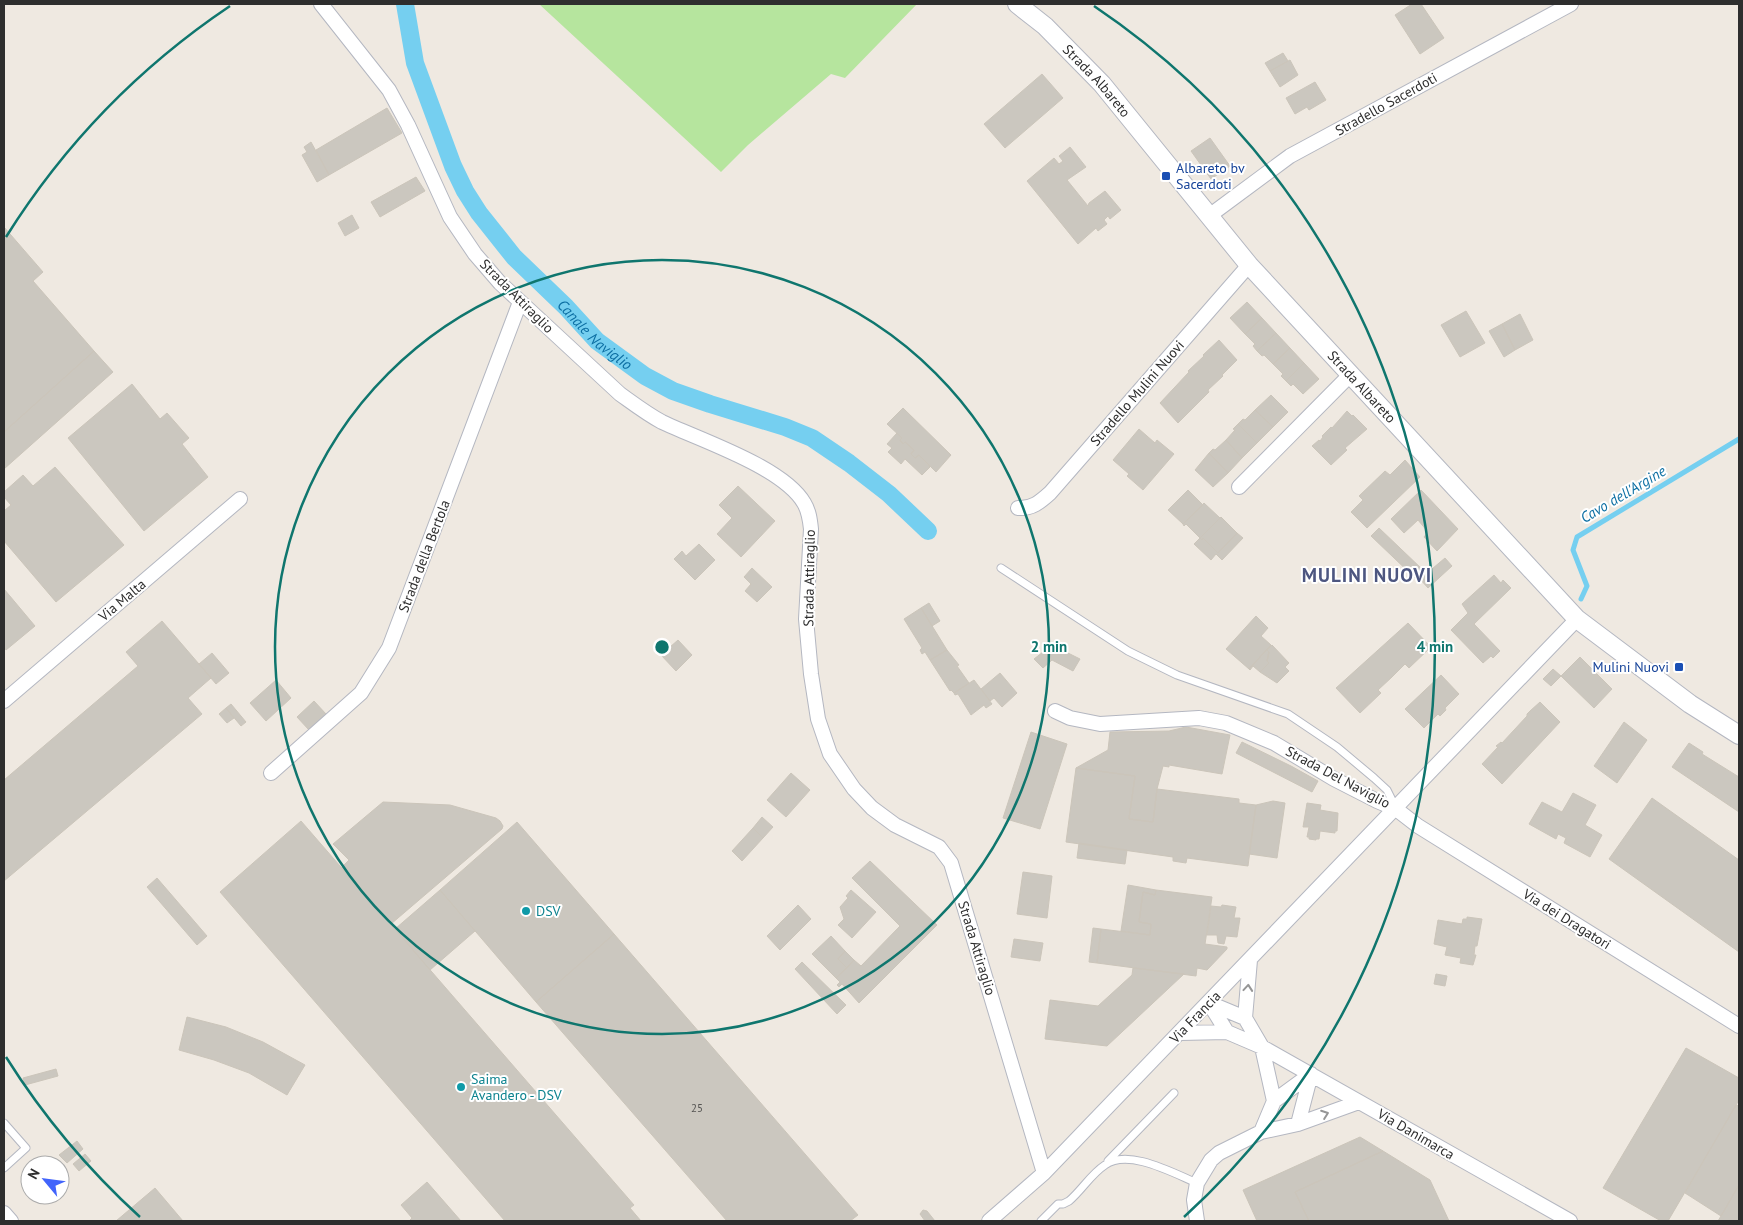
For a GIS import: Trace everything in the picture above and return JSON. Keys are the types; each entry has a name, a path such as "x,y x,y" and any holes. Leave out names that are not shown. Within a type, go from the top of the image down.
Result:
{"street":[{"name":"Strada Attiraglio","path":"321,4 378,75 399,107 436,190 454,224 487,269 620,394 661,421 763,468 786,483 804,503 809,515 811,529 806,619 810,674 818,719 830,754 854,790 872,808 895,825 940,847 951,863 1044,1173"},
{"name":"Strada Albareto","path":"1017,4 1045,26 1102,84 1249,265 1577,619 1690,704 1739,735"},
{"name":"Stradello Sacerdoti","path":"1209,216 1290,156 1571,4"},
{"name":"Stradello Mulini Nuovi","path":"1018,508 1030,508 1050,493 1249,265"},
{"name":"Strada della Bertola","path":"271,773 361,693 389,648 520,302"},
{"path":"1239,487 1350,375"},
{"name":"Via Malta","path":"4,701 240,499"},
{"name":"Strada Del Naviglio","path":"1056,711 1070,718 1100,724 1199,718 1226,723 1274,743 1334,779 1377,801 1396,808 1577,619"},
{"name":"Via Francia","path":"989,1221 1044,1173 1396,808"},
{"name":"Via dei Dragatori","path":"1396,808 1418,826 1739,1026"},
{"path":"1250,960 1246,1018 1262,1047 1274,1101"},
{"path":"1209,1003 1246,1018"},
{"path":"1209,1003 1227,1032"},
{"name":"Via Danimarca","path":"1180,1033 1227,1032 1262,1047 1570,1221"},
{"path":"1261,1132 1274,1101 1311,1074"},
{"path":"1298,1124 1311,1074"},
{"path":"1197,1221 1194,1200 1197,1183 1211,1160 1219,1153 1261,1132 1298,1124 1359,1102"},
{"path":"4,1214 10,1221"}],"lane":[{"path":"1001,568 1128,651 1178,675 1288,714 1300,721 1337,747 1374,778 1387,790 1396,808"},
{"path":"1041,1221 1058,1204 1069,1201 1174,1093"},
{"path":"4,1123 26,1148 4,1168"},
{"path":"1104,1165 1118,1158 1130,1158 1197,1183"}],"green space":[{"path":"539,4 917,4 845,78 831,74 748,145 721,172"}],"building":[{"path":"1412,4 1421,4 1444,38 1420,54 1395,15"},
{"path":"1283,53 1288,61 1270,71 1265,63"},
{"path":"1290,60 1298,75 1280,87 1270,71"},
{"path":"1042,74 1063,98 1005,148 984,124"},
{"path":"1315,82 1326,100 1309,110 1307,107 1295,114 1286,98"},
{"path":"387,108 402,133 329,175 316,150"},
{"path":"1210,138 1230,166 1211,179 1191,151"},
{"path":"311,142 329,175 317,182 302,155 307,152 304,147"},
{"path":"1070,147 1086,167 1067,180 1088,206 1089,203 1105,191 1121,210 1110,219 1108,216 1104,220 1107,224 1098,231 1096,228 1078,244 1027,181 1054,158 1059,164 1063,161 1059,156"},
{"path":"416,177 425,191 380,217 371,202"},
{"path":"352,215 359,228 345,236 338,223"},
{"path":"4,227 43,272 33,281 94,351 4,432"},
{"path":"1247,302 1262,318 1245,334 1230,318"},
{"path":"1466,311 1485,343 1460,357 1441,325"},
{"path":"1520,314 1533,340 1515,350 1502,324"},
{"path":"1262,318 1276,333 1257,351 1253,346 1255,344 1245,334"},
{"path":"1502,324 1515,350 1504,357 1489,331"},
{"path":"1276,333 1290,348 1273,364 1257,351"},
{"path":"1219,340 1237,360 1178,423 1160,403"},
{"path":"1290,348 1304,363 1286,381 1281,376 1283,374 1273,364"},
{"path":"94,351 113,372 4,469 4,432"},
{"path":"1304,363 1319,379 1303,394 1293,384 1291,386 1286,381"},
{"path":"132,384 160,419 167,413 189,438 182,444 208,477 144,531 68,438"},
{"path":"1271,395 1288,412 1273,427 1255,410"},
{"path":"903,408 951,455 936,472 919,455 915,458 911,454 914,450 905,442 903,444 900,440 902,438 887,424"},
{"path":"1255,410 1273,427 1257,443 1238,424"},
{"path":"1347,411 1367,429 1345,448 1347,450 1331,465 1312,446 1320,441 1322,436"},
{"path":"1238,424 1257,443 1242,458 1226,440"},
{"path":"1139,429 1155,443 1157,440 1174,454 1143,490 1113,460"},
{"path":"897,433 902,438 900,440 903,444 905,442 914,450 911,454 915,458 919,455 930,467 922,475 905,459 901,464 888,452 892,448 887,444"},
{"path":"1226,440 1242,458 1228,473 1209,453"},
{"path":"1209,453 1228,473 1213,487 1195,470"},
{"path":"1405,460 1420,477 1367,528 1351,512 1363,500 1359,496 1385,471 1390,475"},
{"path":"55,467 124,545 56,602 4,541 4,511 11,505 4,497 4,492 23,475 33,486"},
{"path":"738,486 775,521 741,557 717,534 732,518 719,505"},
{"path":"1188,490 1203,505 1183,524 1168,510"},
{"path":"1421,490 1458,529 1437,551 1424,537 1428,532 1418,520 1404,533 1391,519"},
{"path":"1204,503 1220,518 1200,538 1186,524 1184,526 1183,524"},
{"path":"1221,517 1237,533 1218,553 1203,538 1202,540 1200,538"},
{"path":"1379,528 1423,570 1415,578 1371,536"},
{"path":"1237,533 1243,538 1222,560 1216,554 1211,560 1194,544 1200,538 1202,540 1203,538 1218,553"},
{"path":"699,544 715,560 695,580 674,559 682,551 686,556"},
{"path":"1445,558 1452,566 1428,588 1420,579"},
{"path":"752,568 772,587 757,602 745,591 751,584 744,577"},
{"path":"1494,575 1501,583 1503,580 1511,588 1474,624 1500,651 1493,658 1491,656 1483,663 1451,630 1468,613 1462,604"},
{"path":"4,589 35,626 6,650 4,647"},
{"path":"929,603 940,621 932,626 921,608"},
{"path":"921,608 947,650 930,660 925,652 922,654 920,650 922,648 904,619"},
{"path":"1256,616 1268,628 1261,636 1271,645 1249,669 1226,649"},
{"path":"162,621 211,678 188,698 202,714 4,881 4,780 138,666 126,652"},
{"path":"1408,623 1431,647 1409,668 1405,664 1378,690 1381,693 1360,713 1336,688"},
{"path":"678,640 692,655 676,671 661,655"},
{"path":"1052,645 1080,659 1073,671 1052,660 1043,668 1034,659"},
{"path":"1271,645 1267,650 1269,652 1267,661 1269,663 1260,672 1253,666 1250,670 1249,669"},
{"path":"1272,645 1289,663 1285,667 1289,671 1277,683 1260,672 1269,663 1267,661 1269,652 1267,650"},
{"path":"947,650 959,665 957,666 969,683 954,693 950,691 930,660"},
{"path":"212,653 229,673 216,684 199,664"},
{"path":"1580,657 1612,689 1594,708 1561,676"},
{"path":"1553,669 1561,676 1551,686 1543,679"},
{"path":"1000,673 1017,693 1002,707 994,698 990,701 981,689"},
{"path":"1441,675 1459,694 1440,716 1438,714 1424,728 1405,709"},
{"path":"276,680 291,698 266,721 250,703"},
{"path":"974,680 992,704 986,708 984,705 971,715 958,694 955,695 954,693"},
{"path":"314,701 326,714 309,730 297,717"},
{"path":"1540,702 1560,722 1502,784 1482,764 1498,747 1496,746 1502,743"},
{"path":"231,704 246,722 241,726 226,708"},
{"path":"226,708 234,718 227,723 219,714"},
{"path":"1624,722 1647,740 1617,783 1594,766"},
{"path":"1186,727 1230,735 1222,774 1169,765 1169,767 1163,766 1157,789 1153,822 1129,819 1135,776 1076,768 1108,750 1110,732 1169,731"},
{"path":"1031,732 1067,744 1040,829 1003,818"},
{"path":"1242,742 1318,781 1312,792 1236,753"},
{"path":"1689,743 1703,752 1702,754 1739,777 1739,812 1672,767"},
{"path":"1076,768 1135,776 1129,819 1153,822 1157,789 1239,799 1239,803 1256,805 1248,866 1187,858 1186,863 1173,861 1173,857 1066,842"},
{"path":"791,773 810,790 786,817 767,800"},
{"path":"1573,793 1596,805 1585,825 1602,835 1590,857 1564,843 1566,838 1558,834 1556,839 1529,824 1542,802 1562,812"},
{"path":"1652,798 1739,860 1739,952 1609,859"},
{"path":"1273,801 1285,803 1277,858 1249,854 1256,805"},
{"path":"383,802 450,805 496,818 503,826 502,829 391,924 341,868 349,860 333,844"},
{"path":"1307,803 1321,805 1320,810 1338,813 1337,831 1335,833 1320,831 1319,839 1316,840 1307,837 1309,827 1303,827"},
{"path":"762,817 773,827 763,838 753,828"},
{"name":"Saima Avandero - DSV","path":"301,821 634,1205 630,1208 641,1221 505,1221 220,892"},
{"name":"DSV","path":"517,822 614,934 536,1002 440,890"},
{"path":"753,828 763,838 742,861 732,851"},
{"path":"1079,843 1127,850 1125,864 1077,858"},
{"path":"870,861 937,925 859,1003 842,984 839,987 837,985 840,982 836,978 854,960 861,966 900,926 852,878"},
{"path":"1023,872 1052,876 1047,918 1017,914"},
{"path":"157,878 207,936 197,945 147,887"},
{"path":"1128,885 1156,890 1155,895 1143,892 1139,922 1151,924 1150,935 1121,931"},
{"path":"440,890 475,931 430,970 395,929"},
{"path":"851,890 876,912 852,938 838,925 844,919 840,907 848,898 846,896"},
{"path":"1156,890 1212,897 1205,944 1227,947 1227,949 1207,970 1197,968 1196,976 1097,963 1101,929 1150,935 1151,924 1139,922 1143,892 1155,895"},
{"path":"798,905 811,919 780,950 767,936"},
{"path":"1222,905 1236,907 1234,918 1240,918 1237,937 1226,936 1224,944 1218,943 1217,935 1207,935 1211,906 1221,907"},
{"path":"1467,917 1482,919 1477,946 1475,946 1474,955 1476,955 1473,965 1460,963 1461,958 1445,955 1447,947 1434,944 1438,920 1462,924 1463,919 1467,919"},
{"path":"1093,928 1101,929 1097,963 1089,962"},
{"name":"Saima Avandero - DSV","path":"614,934 858,1215 850,1221 727,1221 536,1002"},
{"path":"831,936 845,951 838,959 847,968 836,978 812,954"},
{"path":"1014,939 1043,943 1040,961 1011,957"},
{"path":"845,951 854,960 847,968 838,959"},
{"path":"802,962 846,1005 837,1014 795,969"},
{"path":"1133,968 1184,974 1107,1046 1045,1039 1050,1000 1098,1006 1132,975"},
{"path":"1436,974 1447,976 1445,986 1434,984"},
{"path":"187,1017 226,1027 263,1042 305,1065 287,1095 249,1073 179,1050"},
{"path":"1686,1048 1739,1078 1739,1100 1668,1221 1661,1221 1603,1188"},
{"path":"56,1069 58,1076 25,1085 23,1078"},
{"path":"1736,1105 1739,1106 1739,1185 1721,1216 1685,1193"},
{"path":"1360,1137 1383,1151 1295,1192 1309,1221 1257,1221 1243,1190"},
{"path":"77,1141 83,1149 70,1160 70,1155 59,1155"},
{"path":"1383,1151 1430,1180 1449,1221 1309,1221 1295,1192"},
{"path":"85,1154 91,1161 79,1171 73,1164"},
{"path":"427,1182 461,1221 409,1221 412,1218 401,1205"},
{"path":"1739,1185 1739,1221 1718,1221 1721,1216"},
{"path":"155,1188 183,1221 116,1221"},
{"path":"923,1210 927,1211 935,1221 925,1221 920,1214"}],"waterway":[{"name":"Canale Naviglio","path":"405,4 415,63 453,166 465,191 479,213 514,257 566,307 597,341 645,376 673,391 785,427 812,438 849,463 889,494 928,531"},
{"name":"Cavo dell'Argine","path":"1581,599 1587,586 1573,550 1577,537 1739,439"}],"place":[{"name":"Albareto bv Sacerdoti","path":"1166,176"},
{"name":"Mulini Nuovi","path":"1679,667"},
{"name":"DSV","path":"526,911"},
{"name":"Saima Avandero - DSV","path":"461,1087"}],"district":[{"name":"MULINI NUOVI","path":"1367,575"}]}
